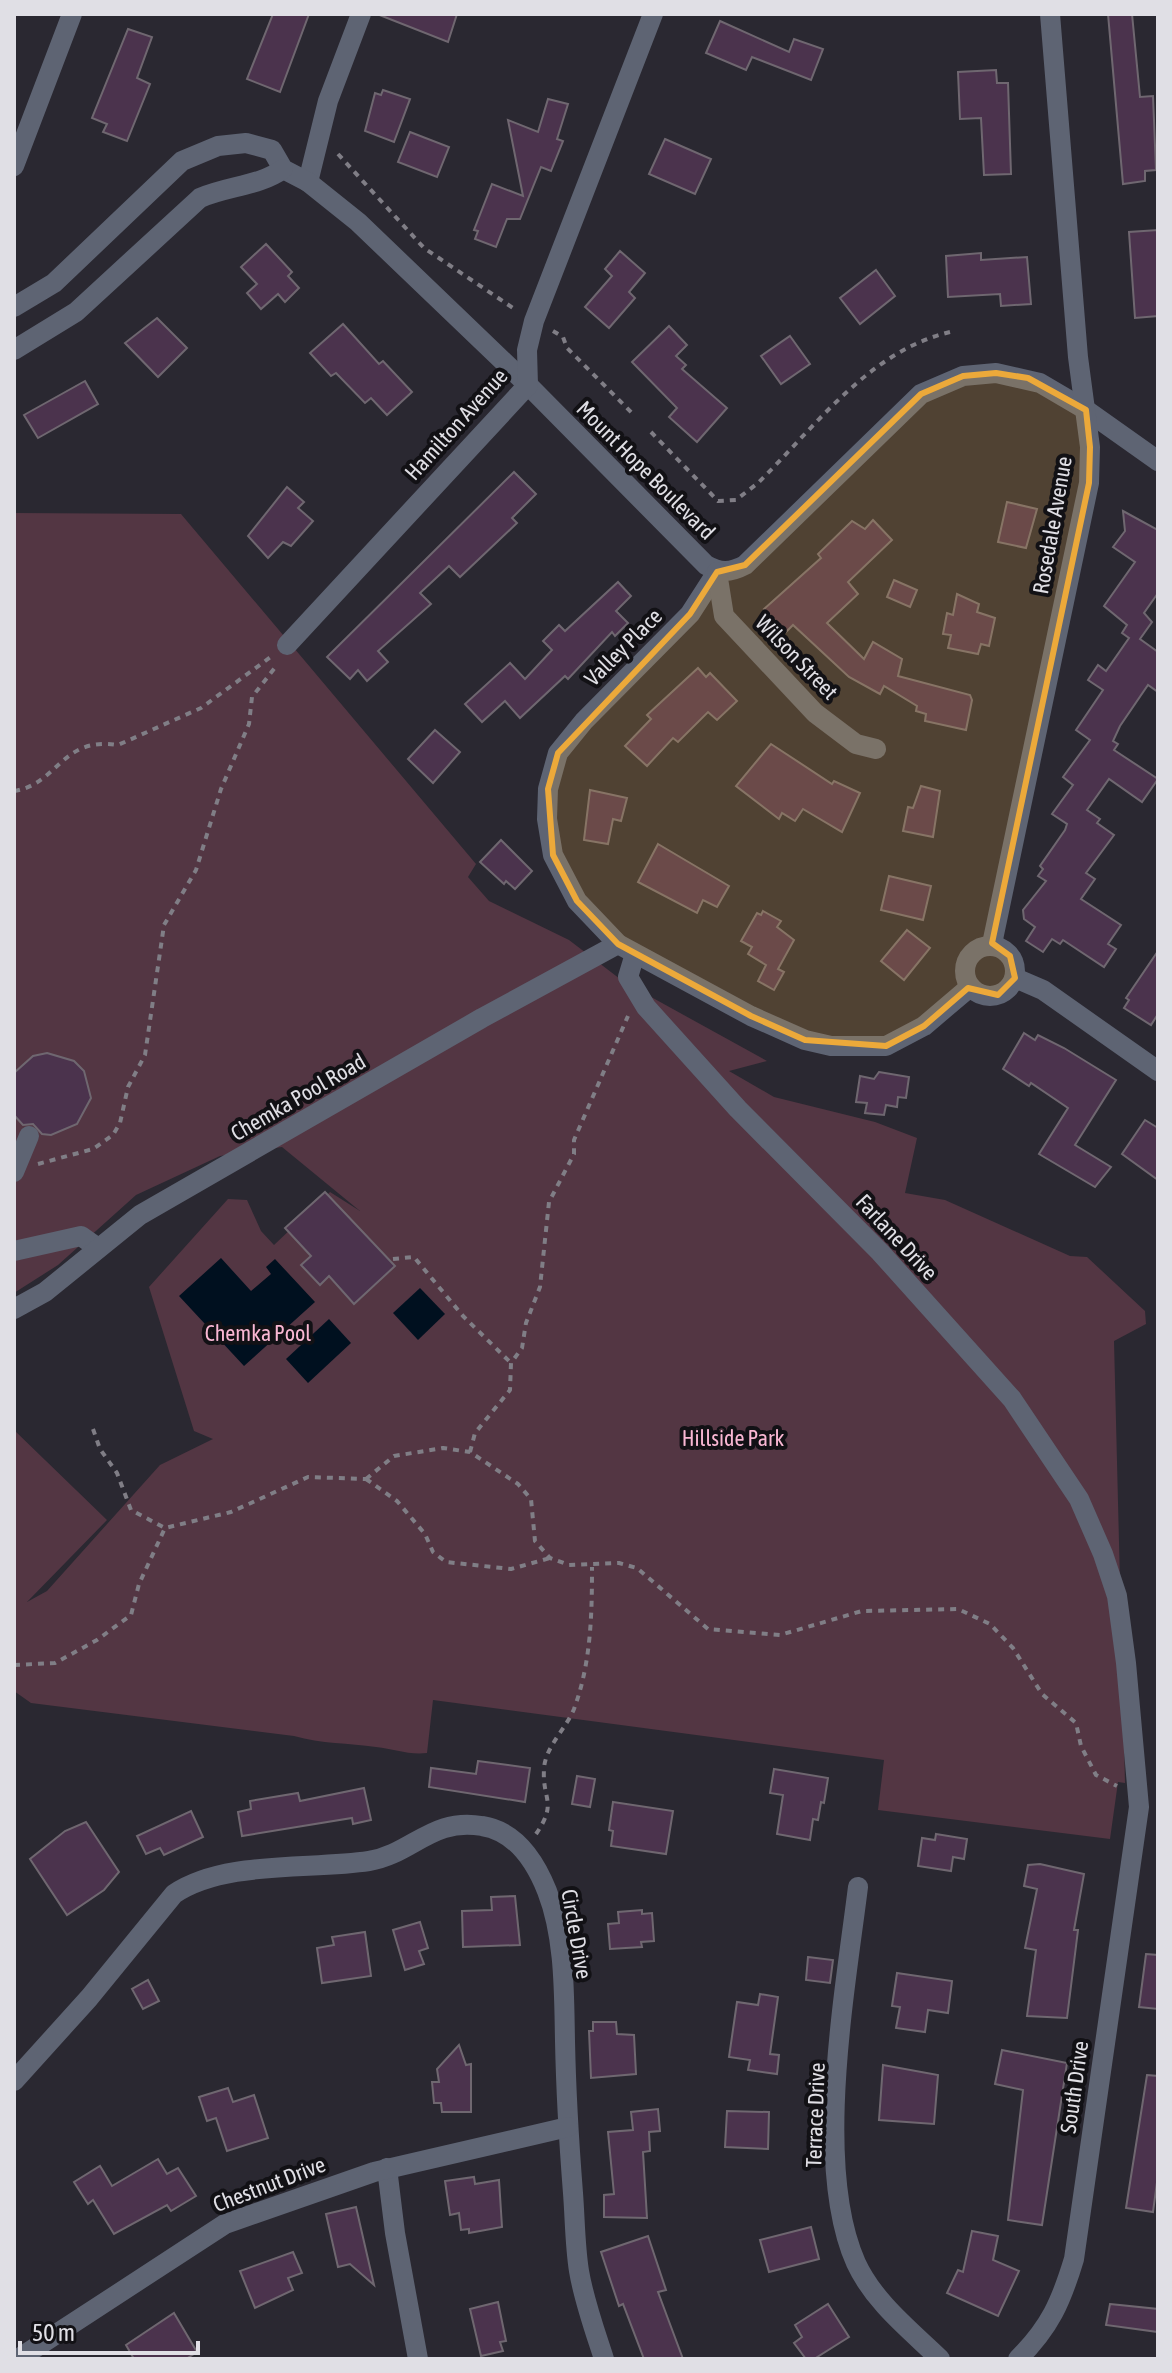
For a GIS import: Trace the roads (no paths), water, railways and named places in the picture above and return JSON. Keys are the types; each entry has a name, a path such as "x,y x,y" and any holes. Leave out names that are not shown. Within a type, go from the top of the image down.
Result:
{"street":[{"path":"14,166 72,14"},
{"path":"308,182 328,101 361,14"},
{"name":"Hamilton Avenue","path":"287,645 528,385 527,350 534,321 653,14"},
{"name":"Rosedale Avenue","path":"992,944 1089,483 1090,447 1078,357 1050,14"},
{"name":"Mount Hope Boulevard","path":"14,307 54,283 172,168 218,146 246,143 272,150 283,169 308,182 358,222 528,385 706,565 717,572 732,572 745,565 921,394 943,382 981,373 1013,375 1040,383 1086,410 1158,461"},
{"path":"14,350 76,312 200,198 223,188 271,178 283,169"},
{"name":"Wilson Street","path":"717,572 724,616 815,713 856,744 876,749"},
{"name":"Valley Place","path":"626,949 577,901 553,855 547,819 548,789 558,753 584,721 690,614 717,572"},
{"path":"992,944 1010,956 1016,970 1015,978 998,995 981,995 970,987 966,963 976,949 992,944"},
{"path":"626,949 751,1016 805,1040 831,1046 886,1046 924,1026 970,987"},
{"name":"Farlane Drive","path":"626,949 628,977 636,995 738,1109 880,1252 1012,1399 1079,1499 1117,1596 1145,1803"},
{"name":"Chemka Pool Road","path":"14,1309 45,1292 140,1215 482,1018 626,949"},
{"path":"1015,978 1043,990 1158,1071"},
{"path":"19,1170 29,1136"},
{"path":"14,1251 81,1236 98,1248"},
{"name":"South Drive","path":"1018,2359 1049,2325 1062,2298 1074,2259 1145,1803"},
{"name":"Circle Drive","path":"14,2081 89,1998 174,1894 198,1880 371,1860 395,1854 434,1829 456,1825 481,1825 502,1832 524,1851 548,1893 558,1943 564,1979 568,2127 579,2271 604,2359"},
{"name":"Terrace Drive","path":"858,1887 834,2136 837,2193 843,2226 856,2264 869,2286 888,2310 940,2359"},
{"name":"Chestnut Drive","path":"18,2359 225,2224 387,2168 568,2127"},
{"path":"387,2168 395,2233 418,2359"}],"water":[{"path":"221,1258 251,1291 271,1274 266,1267 275,1259 315,1302 244,1366 179,1296"},
{"path":"420,1288 445,1314 418,1340 393,1313"},
{"path":"329,1319 351,1343 308,1383 286,1359"}],"park label":[{"name":"Chemka Pool","path":"258,1333"},
{"name":"Hillside Park","path":"733,1438"}]}
